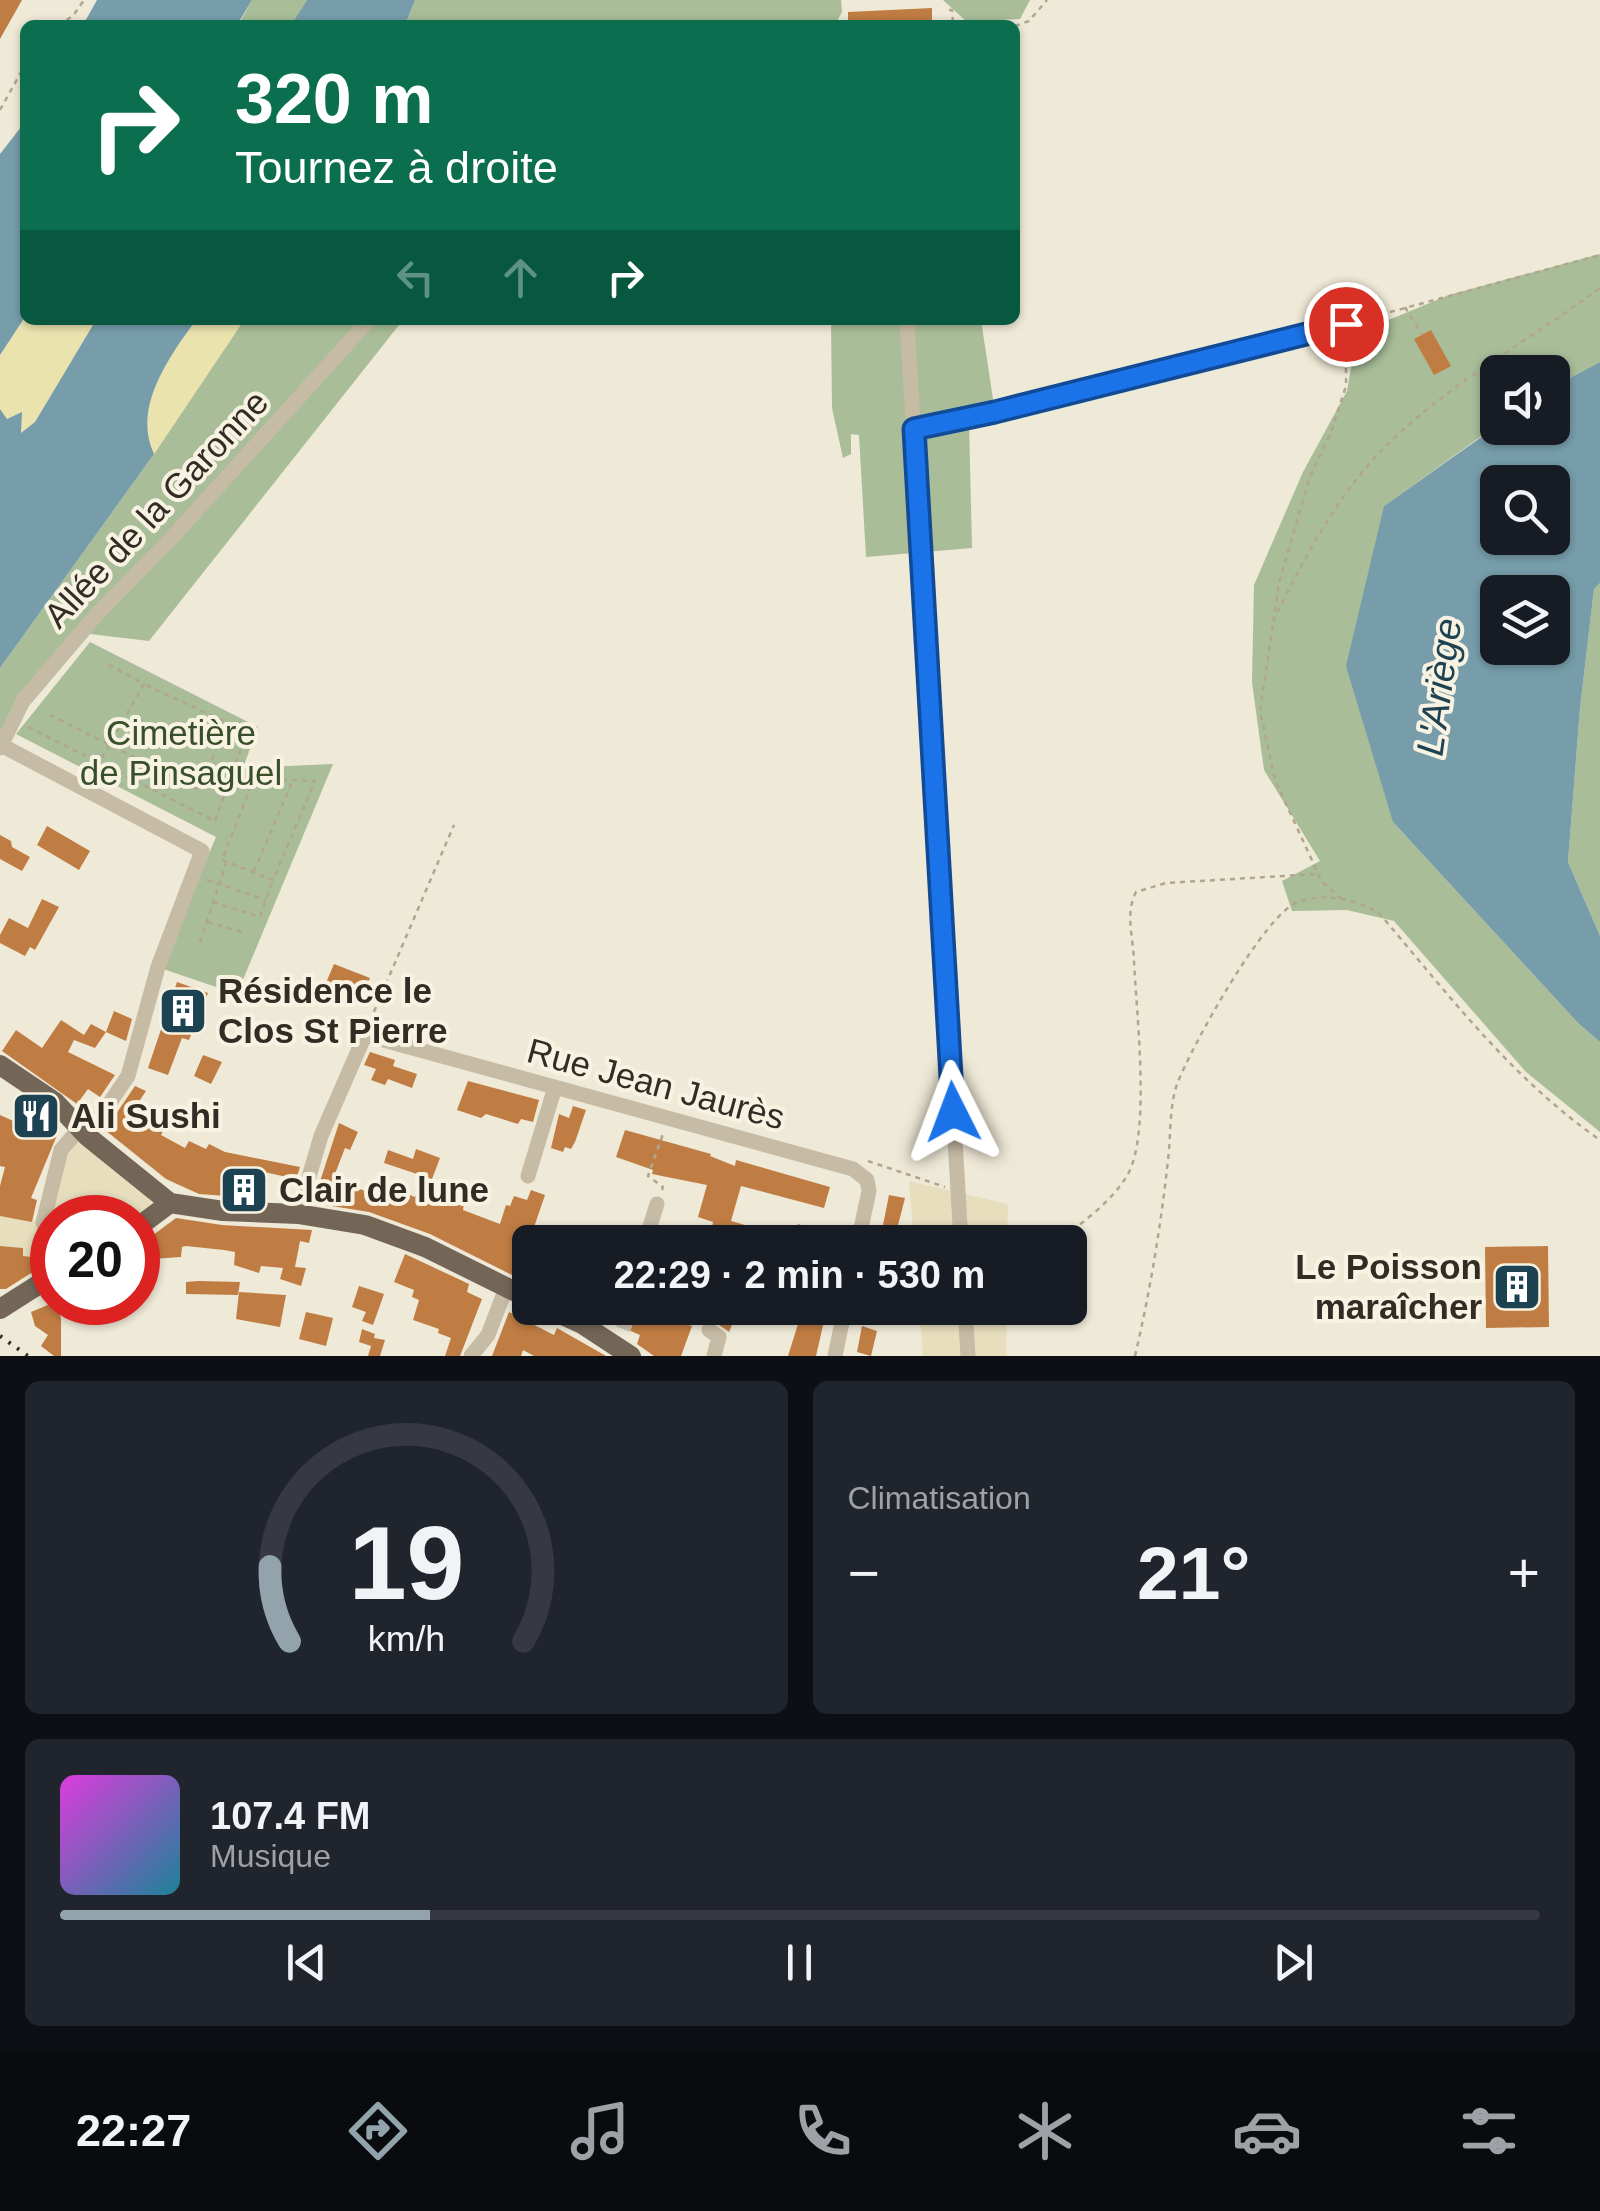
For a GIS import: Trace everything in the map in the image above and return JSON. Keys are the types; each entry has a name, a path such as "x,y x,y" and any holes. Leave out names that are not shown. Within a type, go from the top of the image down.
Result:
{"main road":[{"path":"2,1070 54,1102 83,1132 170,1203 223,1211 298,1214 365,1225 425,1247 512,1291"},
{"path":"160,1210 170,1203"},
{"path":"0,1309 30,1286"},
{"path":"584,1325 624,1344"}],"street":[{"path":"914,429 1346,324"},
{"name":"Allée de la Garonne","path":"1,747 24,699 98,613 168,543 364,325"},
{"path":"907,325 960,1225"},
{"path":"1,747 202,850 158,968 128,1076 83,1132 61,1150 54,1195"},
{"path":"298,1214 322,1136 364,1035"},
{"name":"Rue Jean Jaurès","path":"364,1035 853,1168"},
{"path":"528,1176 555,1087"},
{"path":"853,1168 867,1180 869,1191 862,1225"},
{"path":"650,1225 658,1204"},
{"path":"471,1356 488,1335 506,1288"},
{"path":"834,1356 841,1325"},
{"path":"966,1325 968,1356"},
{"path":"709,1330 719,1338 714,1356"}],"path":[{"path":"66,20 84,0"},
{"path":"1020,24 1029,21 1047,0"},
{"path":"948,10 952,10 953,20"},
{"path":"0,110 20,74"},
{"path":"1344,900 1322,882 1275,780 1260,711 1279,584 1309,479 1331,432 1346,386 1346,324 1600,255"},
{"path":"1270,626 1305,556 1360,475 1452,388 1600,288"},
{"path":"1404,306 1422,335"},
{"path":"28,727 215,821 247,732 106,663"},
{"path":"84,790 144,684"},
{"path":"50,715 200,790 226,722"},
{"path":"122,722 174,746"},
{"path":"213,902 260,917 316,781 230,778"},
{"path":"254,779 222,860 273,880"},
{"path":"253,872 293,780"},
{"path":"364,1035 454,824"},
{"path":"200,942 227,862"},
{"path":"1079,1225 1128,1174 1141,1135 1134,941 1129,907 1136,892 1166,883 1318,874"},
{"path":"206,880 266,900"},
{"path":"1135,1356 1149,1287 1177,1085 1214,1014 1267,928 1283,910 1297,902 1317,898 1344,900 1364,904 1379,913 1472,1027 1530,1084 1600,1140"},
{"path":"206,922 245,933"},
{"path":"658,1204 663,1187 648,1176 668,1118"},
{"path":"853,1168 866,1161 957,1190"}],"green space":[{"path":"252,0 307,0 294,20 241,20"},
{"path":"415,0 841,0 842,12 838,20 407,20"},
{"path":"943,0 1030,0 1020,19 965,20"},
{"path":"1600,254 1600,362 1570,378 1570,355 1480,355 1480,437 1384,506 1393,822 1578,1023 1600,1042 1600,1132 1526,1072 1394,921 1347,910 1292,911 1282,881 1320,861 1264,770 1252,682 1254,585 1303,472 1347,391 1357,333 1449,295"},
{"path":"241,325 399,325 149,641 90,634 0,740 0,668 154,454"},
{"path":"831,325 982,325 995,412 969,423 972,548 866,557 859,435 851,434 851,454 843,458 832,408"},
{"path":"1600,583 1600,936 1568,862 1580,708 1594,589"},
{"name":"Cimetière de Pinsaguel","path":"90,642 258,727 243,768 333,764 237,994 160,968 216,837 16,734"}],"sand":[{"path":"20,325 93,325 35,422 20,434 21,413 7,419 0,409 0,355"},
{"path":"192,325 241,325 154,454 147,418 157,383"}],"shaded area":[{"path":"71,1128 148,1195 43,1195 59,1143"},
{"path":"909,1181 1008,1204 1007,1225 913,1225"},
{"path":"0,1216 30,1220 30,1257 0,1255"},
{"path":"920,1325 1007,1325 1006,1356 923,1356"}],"water":[{"path":"97,0 252,0 240,20 86,20"},
{"path":"307,0 415,0 407,20 294,20"},
{"path":"20,128 20,325 0,355 0,154"},
{"path":"93,325 192,325 165,367 151,401 148,437 154,454 0,668 0,409 7,419 22,412 21,433 35,422"},
{"name":"L'Ariège","path":"1600,362 1600,583 1594,589 1580,708 1568,862 1600,936 1600,1042 1578,1023 1393,822 1346,666 1384,506 1480,438 1480,445 1570,445 1570,378"}],"building":[{"path":"0,0 22,0 0,39"},
{"path":"932,8 932,20 848,20 848,12"},
{"path":"1431,330 1451,366 1434,375 1414,339"},
{"path":"47,826 90,851 79,870 37,845"},
{"path":"0,835 30,857 22,871 0,859"},
{"path":"42,899 59,907 35,950 30,947 25,956 0,943 9,918 28,928"},
{"path":"334,964 370,978 361,1000 325,985"},
{"name":"Résidence le Clos St Pierre","path":"177,982 208,993 189,1040 182,1038 168,1075 148,1068"},
{"path":"114,1011 132,1019 126,1041 106,1032"},
{"path":"61,1020 84,1035 91,1024 106,1032 95,1048 74,1040 68,1052 115,1075 100,1097 88,1089 77,1104 2,1051 16,1030 42,1048"},
{"path":"370,1052 395,1060 393,1066 417,1074 412,1088 388,1079 385,1085 371,1080 376,1069 364,1065"},
{"path":"203,1055 222,1062 211,1084 194,1076"},
{"path":"468,1081 539,1100 533,1122 521,1119 518,1124 457,1110"},
{"path":"135,1086 146,1091 138,1103 170,1118 161,1135 185,1148 189,1141 206,1149 209,1144 225,1152 300,1167 296,1179 264,1172 256,1179 253,1198 199,1194 166,1179 105,1130"},
{"path":"573,1106 586,1110 575,1142 563,1152 551,1148 559,1114 569,1118"},
{"path":"32,1107 60,1128 30,1195 30,1222 0,1216 0,1186 5,1167 0,1166 0,1115 20,1124"},
{"path":"339,1123 358,1132 350,1150 345,1148 333,1179 348,1185 374,1194 378,1183 415,1197 422,1177 453,1187 449,1198 464,1203 463,1210 500,1224 506,1205 510,1206 514,1196 527,1200 531,1190 545,1195 535,1225 512,1225 512,1275 430,1234 369,1212 313,1203"},
{"path":"625,1130 711,1154 735,1166 736,1160 830,1187 824,1208 741,1186 731,1221 745,1225 712,1225 698,1217 707,1185 652,1174 653,1170 616,1157"},
{"path":"416,1149 440,1158 432,1179 384,1163 388,1150 413,1159"},
{"path":"889,1195 905,1198 898,1225 883,1225"},
{"path":"176,1218 312,1230 309,1243 300,1241 295,1267 306,1268 301,1286 280,1279 283,1268 261,1266 259,1273 234,1265 235,1252 186,1246 182,1247 181,1257 160,1258 160,1230"},
{"path":"0,1246 23,1248 23,1256 30,1257 30,1274 0,1289"},
{"name":"Le Poisson maraîcher","path":"1548,1246 1549,1327 1486,1328 1485,1247"},
{"path":"405,1254 469,1284 467,1292 482,1299 460,1356 445,1356 451,1338 413,1320 419,1300 412,1297 414,1290 394,1282"},
{"path":"186,1282 240,1282 238,1295 186,1294"},
{"path":"359,1286 384,1294 373,1325 362,1321 366,1312 352,1307"},
{"path":"239,1292 286,1295 280,1327 236,1319"},
{"path":"306,1312 333,1318 326,1346 299,1339"},
{"path":"509,1312 512,1325 534,1325 554,1335 557,1328 606,1356 534,1356 523,1350 521,1356 492,1356"},
{"path":"61,1325 61,1356 54,1356 41,1346 48,1335 35,1326"},
{"path":"617,1325 692,1326 681,1356 654,1356 637,1344 640,1335"},
{"path":"798,1325 823,1325 816,1356 788,1356"},
{"path":"862,1326 877,1331 871,1356 857,1352"},
{"path":"362,1329 385,1340 380,1356 368,1356 371,1346 359,1342"}],"tunnel":[{"path":"623,1329 625,1325"}],"railway":[{"path":"0,1336 28,1356"}],"place":[{"name":"Résidence le Clos St Pierre","path":"183,1011"},
{"name":"Ali Sushi","path":"36,1116"},
{"name":"Clair de lune","path":"244,1190"},
{"name":"Le Poisson maraîcher","path":"1517,1287"}],"route":[{"path":"953,1112 914,429 1346,324"}]}
